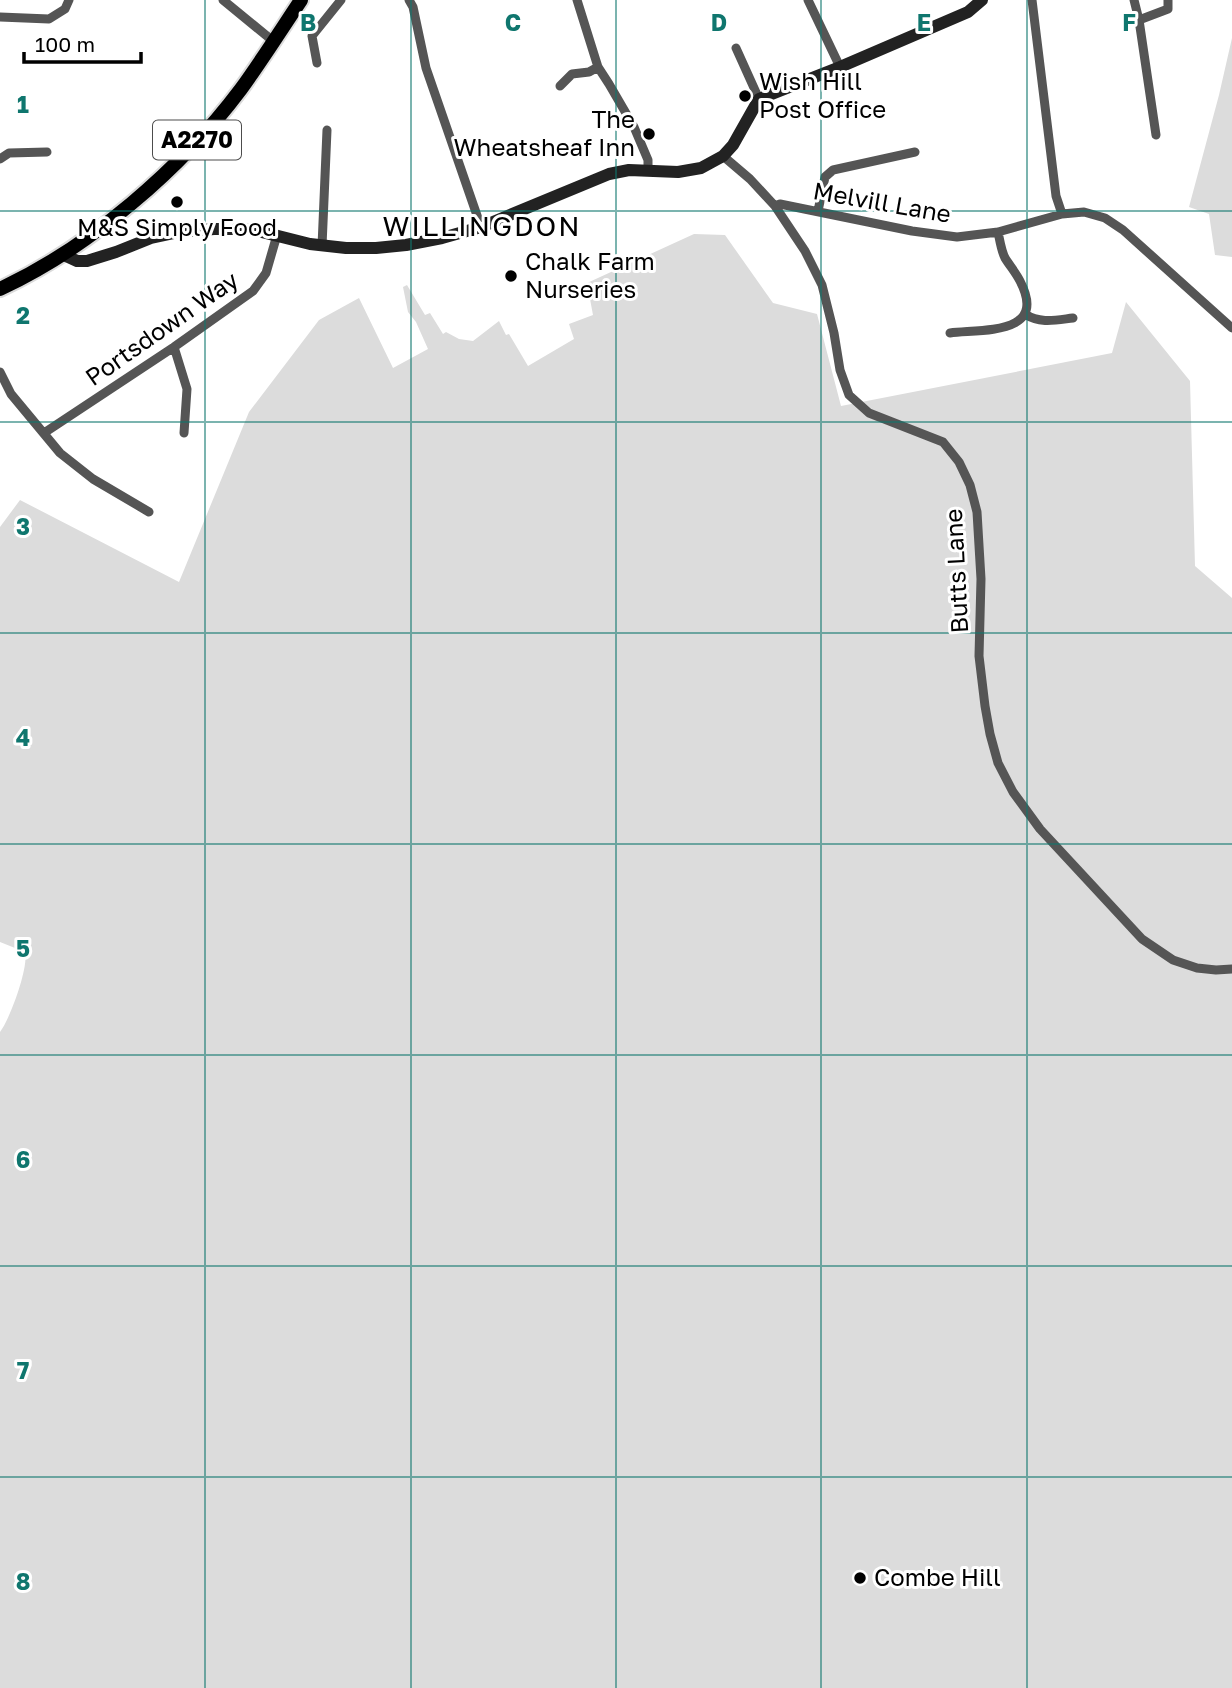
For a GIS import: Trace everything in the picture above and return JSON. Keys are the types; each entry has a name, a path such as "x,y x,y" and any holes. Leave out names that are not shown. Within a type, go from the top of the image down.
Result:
{"main road":[{"name":"A2270","path":"0,289 64,255 165,174 206,131 240,89 301,0"}],"street":[{"path":"0,17 49,19 65,9 69,0"},
{"path":"223,0 234,3 273,41"},
{"path":"317,63 312,36 341,0"},
{"path":"409,0 413,7 426,68 481,227"},
{"path":"577,0 598,68 634,127 648,160 648,170"},
{"path":"808,0 840,67"},
{"path":"64,255 77,261 87,261 151,238 188,231 250,229 322,246 346,248 407,245 481,227 609,174 629,170 678,172 701,168 723,156 733,145 760,99 968,12 982,0"},
{"path":"1032,0 1056,196 1062,214"},
{"path":"1134,0 1156,135"},
{"path":"1139,20 1168,9 1168,0"},
{"path":"736,48 760,99"},
{"path":"560,86 572,74 598,68"},
{"path":"322,246 327,130"},
{"path":"0,159 9,153 47,152"},
{"path":"818,211 825,177 833,170 915,152"},
{"name":"Butts Lane","path":"723,156 750,179 775,206 805,251 822,285 840,370 849,395 869,413 943,442 960,462 977,512 981,579 979,656 985,706 998,763 1013,792 1040,829 1142,939 1173,960 1197,968 1232,969"},
{"name":"Melvill Lane","path":"775,206 780,204 923,233 957,237 998,232 1062,214 1084,212 1105,218 1123,230 1232,328"},
{"path":"950,332 1008,327 1017,323 1025,314 1027,298 1022,284 1005,259 998,232"},
{"name":"Portsdown Way","path":"44,433 253,291 266,273 277,235"},
{"path":"1025,314 1034,320 1042,321 1073,318"},
{"path":"174,347 187,389 184,433"},
{"path":"0,372 11,394 60,453 93,479 149,512"}],"shaded area":[{"path":"1232,38 1232,257 1215,255 1209,214 1189,207"},
{"path":"694,234 725,235 773,303 817,314 841,406 1112,353 1126,302 1190,381 1195,566 1232,598 1232,1688 0,1688 0,1032 18,993 25,952 0,942 0,527 20,500 179,582 249,412 319,320 359,298 393,368 428,349 416,322 408,312 403,287 407,285 425,315 430,313 443,334 446,332 459,339 473,341 499,321 528,366 574,339 569,324 593,315 587,283"}],"place":[{"name":"Wish Hill Post Office","path":"745,96"},
{"name":"The Wheatsheaf Inn","path":"649,134"},
{"name":"M&S Simply Food","path":"177,202"},
{"name":"Chalk Farm Nurseries","path":"511,276"},
{"name":"Combe Hill","path":"860,1578"}],"district":[{"name":"WILLINGDON","path":"482,226"}]}
